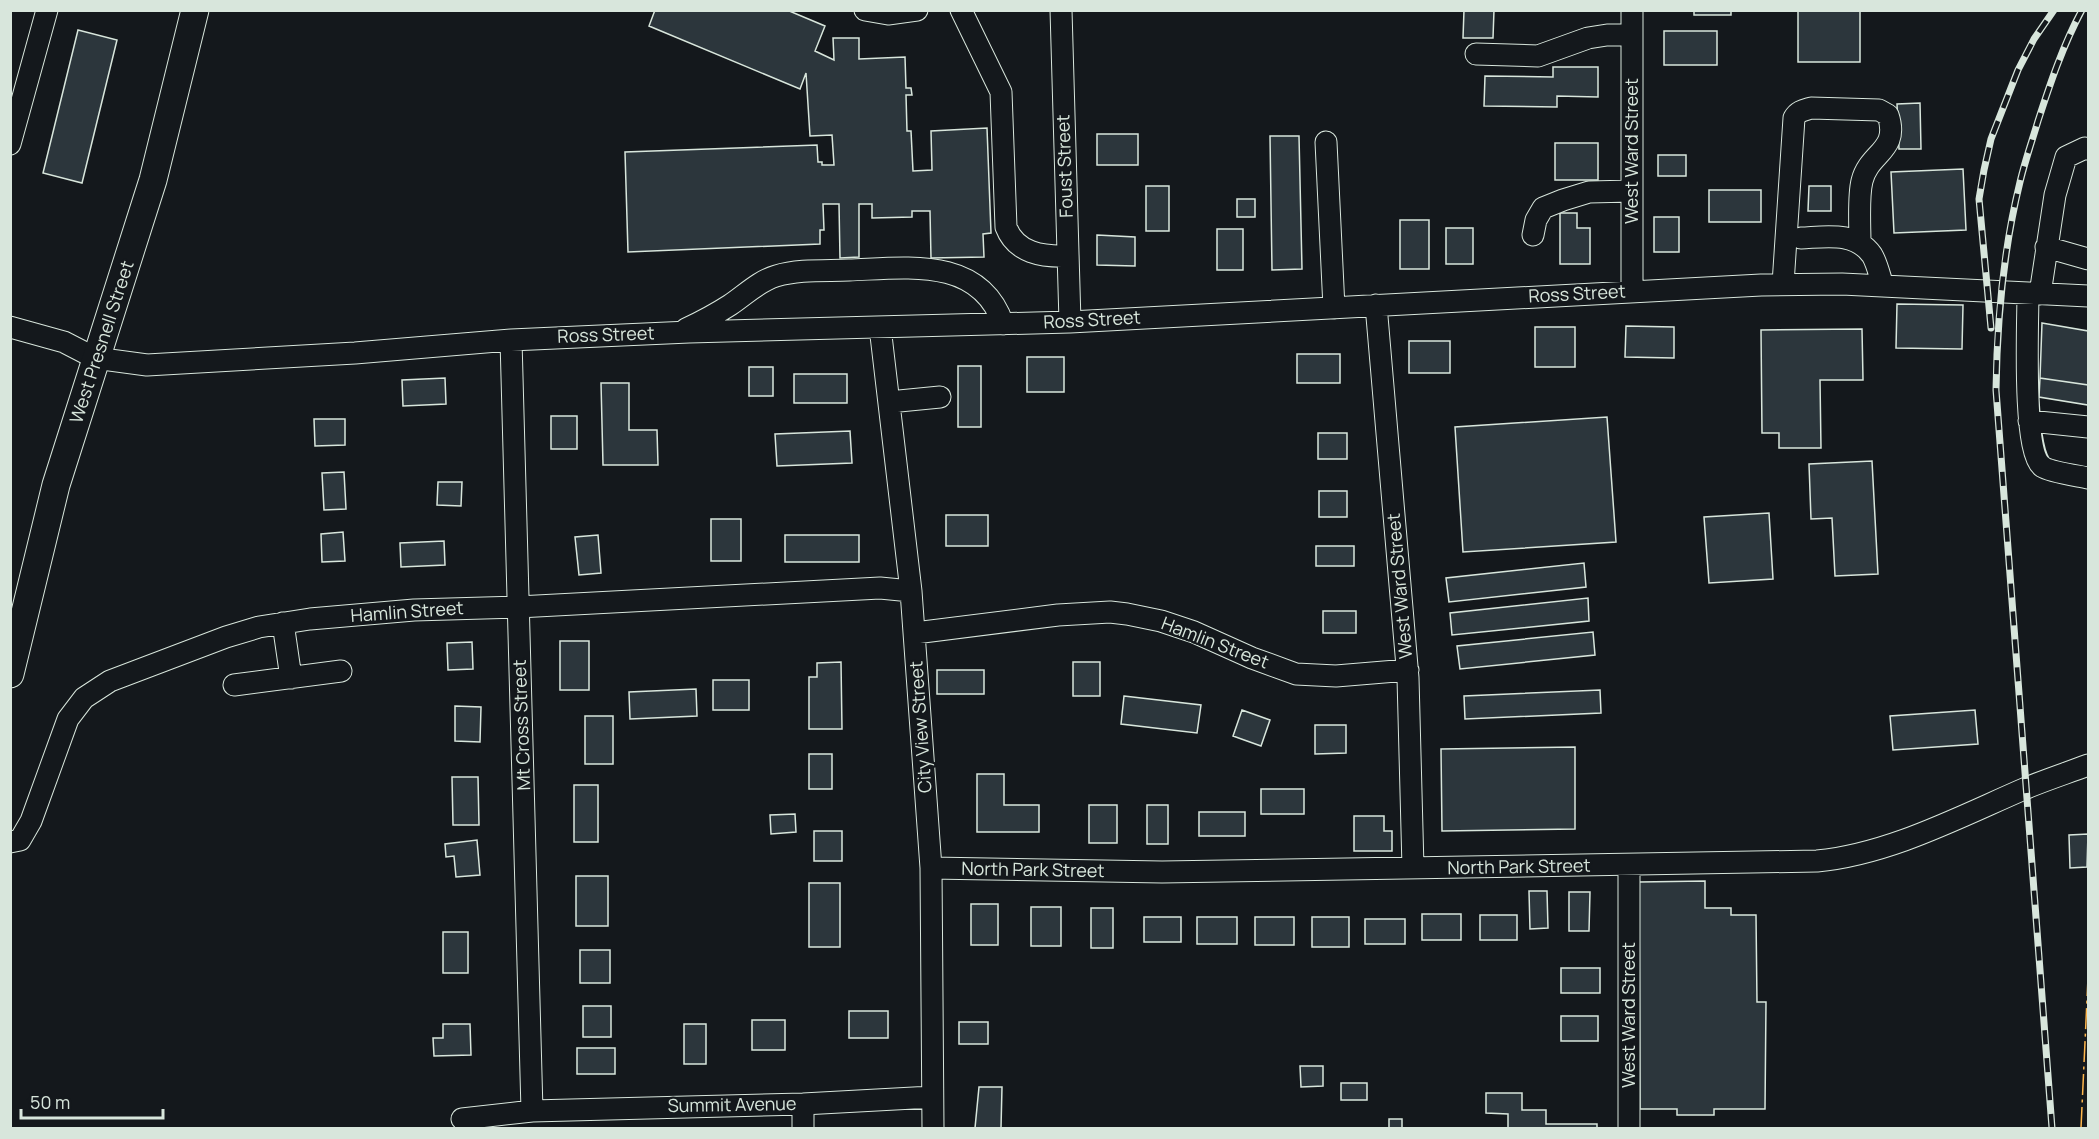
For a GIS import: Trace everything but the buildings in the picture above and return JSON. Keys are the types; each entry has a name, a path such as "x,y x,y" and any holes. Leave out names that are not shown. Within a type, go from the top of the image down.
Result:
{"main road":[{"name":"West Presnell Street","path":"10,674 56,485 153,180 195,10"}],"street":[{"path":"10,144 47,10"},
{"path":"865,10 888,14 917,10"},
{"path":"961,10 1001,92 1006,227 1009,234 1019,246 1034,254 1050,257 1068,256"},
{"name":"Foust Street","path":"1061,10 1070,322"},
{"name":"West Ward Street","path":"1632,10 1632,291"},
{"path":"1476,54 1538,56 1588,38 1632,35"},
{"path":"1783,284 1794,117 1803,110 1811,108 1879,110 1888,115 1891,132 1889,142 1876,156 1862,180 1860,243"},
{"path":"1326,142 1334,308"},
{"path":"2088,149 2085,148 2066,157 2055,195 2046,247 2034,293 2029,421 2035,457 2043,468 2088,478"},
{"path":"1533,236 1536,220 1543,208 1589,192 1632,191"},
{"path":"1801,238 1846,236 1860,243 1872,255 1883,286"},
{"path":"2046,247 2088,259"},
{"path":"680,332 706,320 758,285 776,276 801,272 909,267 942,270 977,286 991,300 1003,324"},
{"name":"Ross Street","path":"10,327 63,342 95,358 147,365 355,353 511,340 680,332 1070,322 1783,284 1883,286 2088,296"},
{"name":"West Ward Street","path":"1376,305 1407,670 1413,868"},
{"name":"City View Street","path":"880,327 915,633 931,868 933,1128"},
{"name":"Mt Cross Street","path":"511,340 532,1111"},
{"path":"889,402 940,397"},
{"path":"2029,421 2088,427"},
{"name":"Hamlin Street","path":"10,842 20,840 31,821 68,719 84,698 110,681 215,640 259,627 414,610 518,607 880,588 911,591"},
{"name":"Hamlin Street","path":"915,633 1058,615 1110,612 1161,621 1194,632 1252,658 1296,674 1336,676 1407,670"},
{"path":"283,623 291,678"},
{"path":"234,685 340,671"},
{"name":"North Park Street","path":"931,868 1162,872 1816,861 1860,855 1958,819 2026,788 2088,765"},
{"name":"West Ward Street","path":"1629,865 1629,1128"},
{"name":"Summit Avenue","path":"462,1119 532,1111 803,1104 932,1097"},
{"path":"803,1104 803,1128"}],"railway":[{"path":"1991,328 1979,199 1984,170 1991,139 2018,70 2034,39 2054,10"},
{"path":"2052,1128 1996,390 2005,260 2014,208 2026,159 2052,79 2082,10"}],"power":[{"path":"2081,1128 2088,978"}]}
